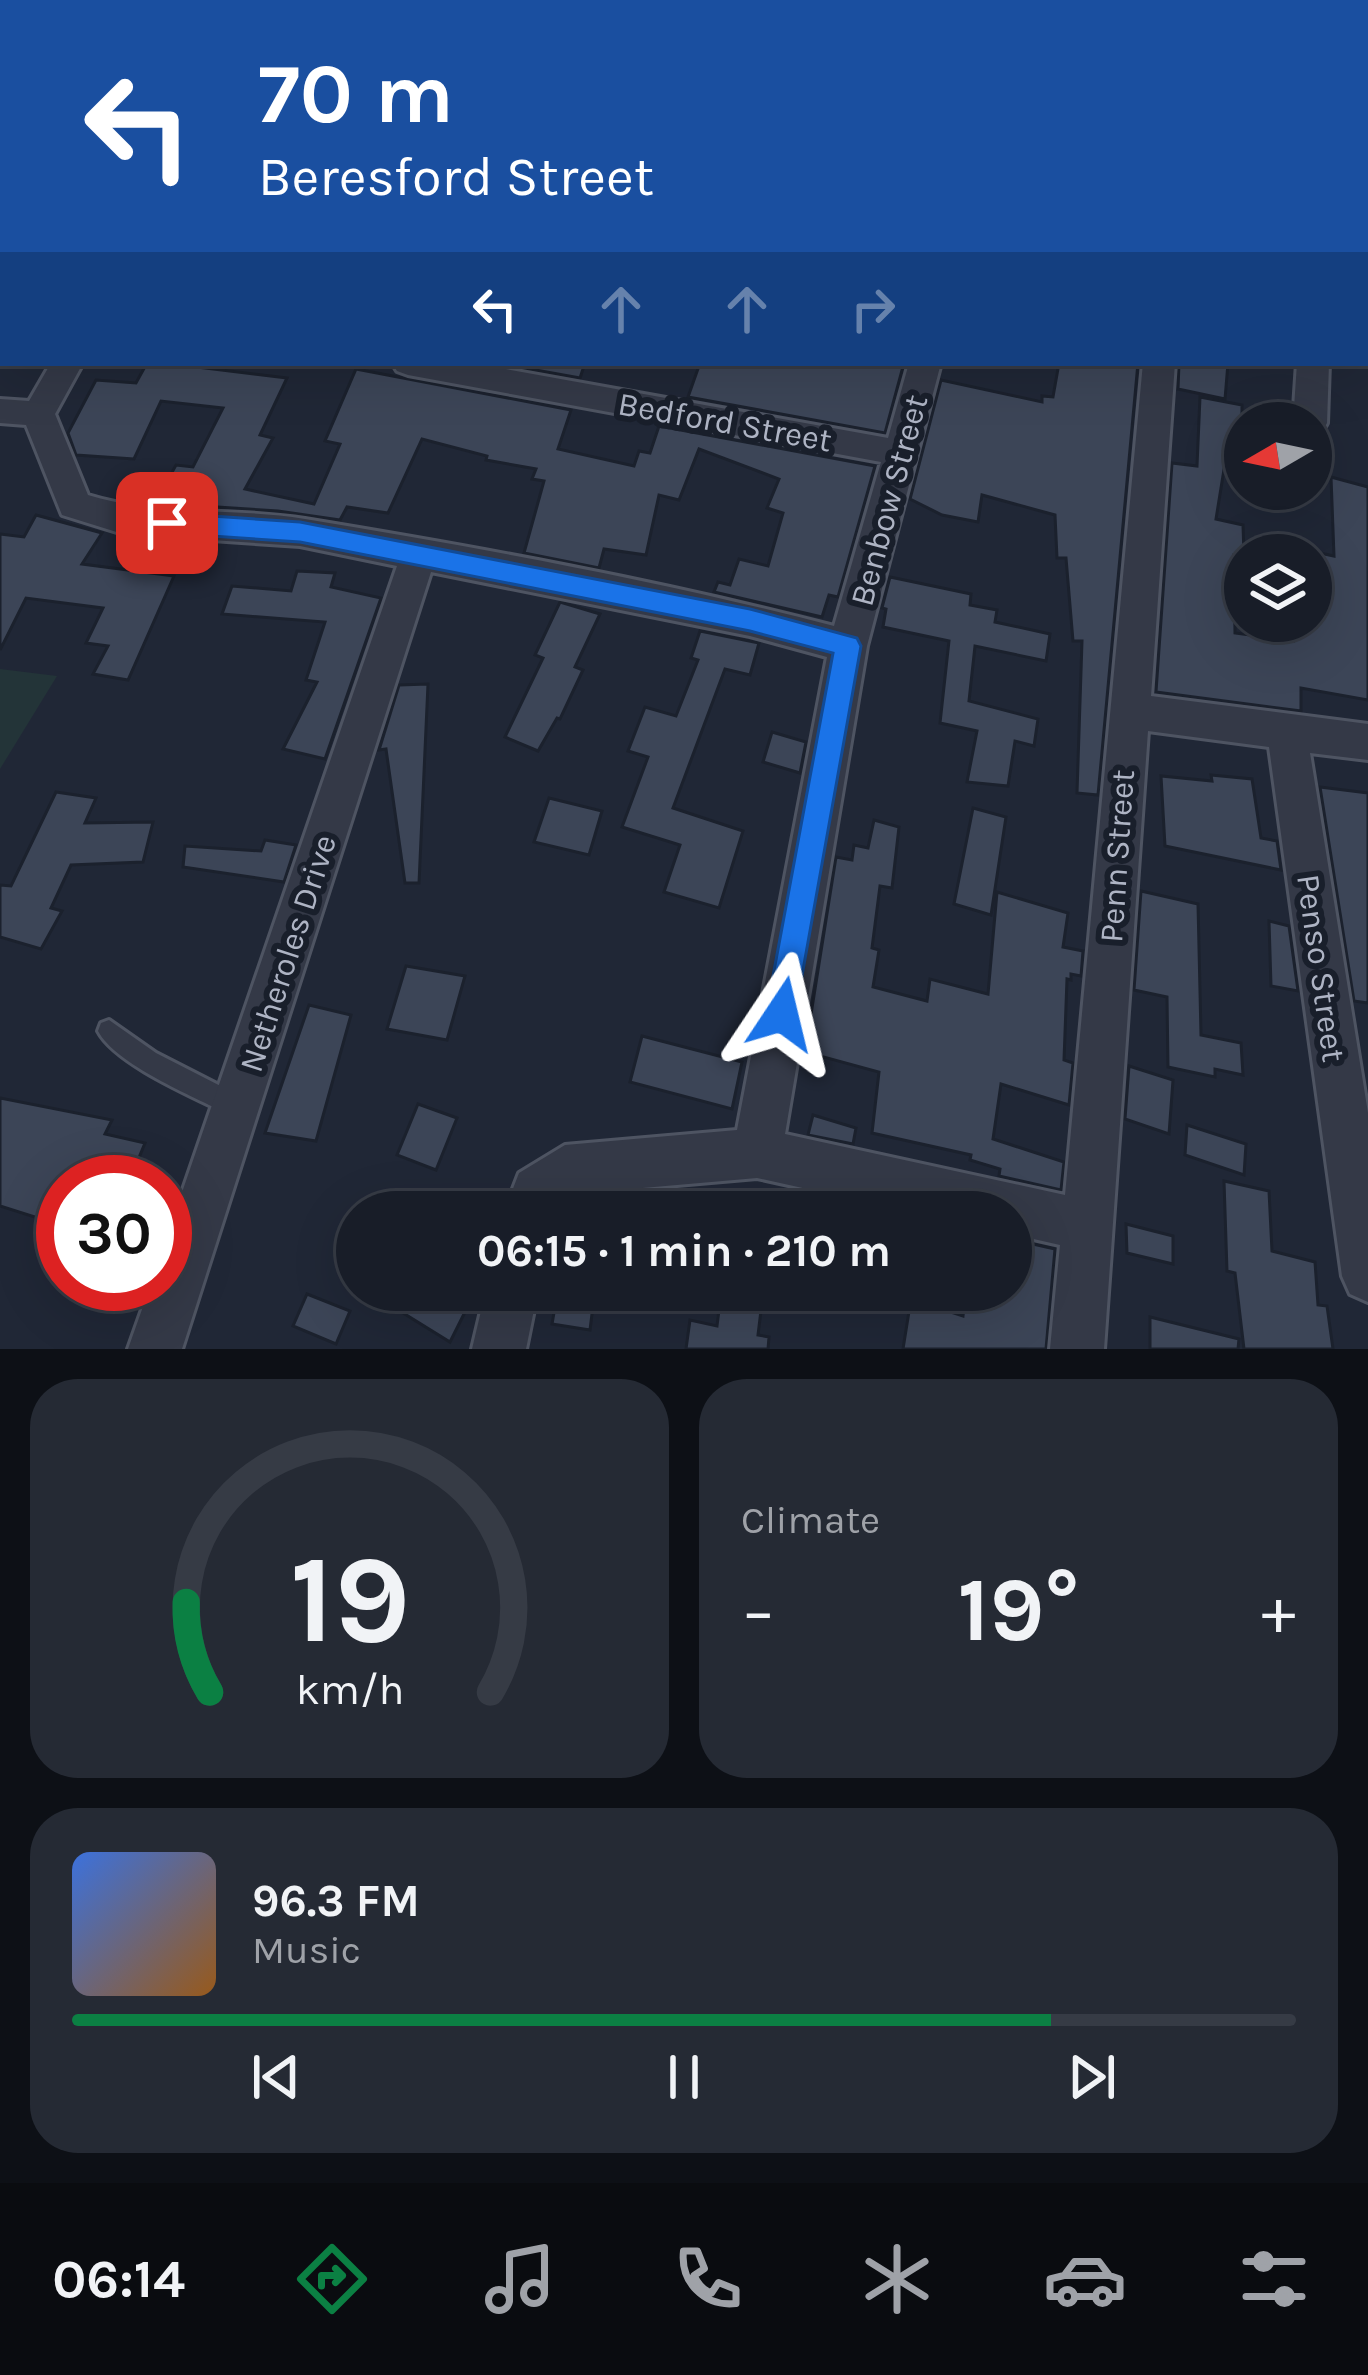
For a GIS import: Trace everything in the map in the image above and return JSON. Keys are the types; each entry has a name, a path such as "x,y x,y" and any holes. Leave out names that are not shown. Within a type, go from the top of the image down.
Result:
{"street":[{"path":"38,415 65,366"},
{"name":"Bedford Street","path":"424,366 900,453"},
{"name":"Benbow Street","path":"757,1153 848,646 924,366"},
{"name":"Penn Street","path":"1078,1349 1159,366"},
{"path":"1311,402 1313,366"},
{"path":"0,411 38,415"},
{"path":"38,415 74,505 123,520 300,532 750,620 848,646"},
{"name":"Netheroles Drive","path":"155,1349 418,557"},
{"path":"1127,710 1368,742"},
{"name":"Penso Street","path":"1287,731 1363,1213 1368,1276"},
{"path":"537,1191 565,1170 757,1153 1088,1226"},
{"path":"500,1349 508,1311"}],"lane":[{"path":"109,1031 148,1061 236,1106"}],"shaded area":[{"path":"0,669 57,676 0,769"}],"building":[{"path":"145,366 198,366 287,378 260,435 273,438 245,489 314,504 340,444 325,441 356,369 571,410 558,449 634,466 639,451 650,453 659,426 875,466 838,597 829,595 822,617 714,592 718,582 730,585 739,559 768,566 783,513 767,508 779,479 699,449 679,500 659,495 646,555 604,549 599,568 524,553 544,481 532,479 536,469 486,460 487,456 422,439 388,513 347,507 340,520 155,503 176,465 193,467 223,408 161,401 134,459 76,455 68,433 96,380 136,383"},
{"path":"514,366 584,366 580,378"},
{"path":"699,366 903,366 885,433 688,397"},
{"path":"1058,366 1138,366 1098,795 1077,793 1082,641 1073,641 1066,558 1057,558 1055,515 982,495 978,522 942,515 910,499 941,380 1042,402 1042,396 1053,397"},
{"path":"1179,366 1228,366 1225,399 1178,389"},
{"path":"1200,397 1226,402 1224,470 1216,519 1243,525 1243,534 1224,534 1224,642 1332,642 1332,477 1368,487 1368,700 1301,688 1301,711 1156,692 1172,463 1197,466"},
{"path":"36,515 102,533 82,564 174,576 128,680 93,674 108,646 86,643 103,608 26,598 0,650 0,534 24,537"},
{"path":"297,571 335,573 331,587 381,598 325,759 283,749 317,682 306,680 325,622 222,614 232,586 291,591"},
{"path":"890,577 971,594 970,605 997,610 995,622 1050,634 1046,661 975,646 969,701 1038,719 1034,746 1015,741 1008,786 967,782 977,731 940,723 949,641 883,627 886,609 882,608"},
{"path":"560,602 600,614 575,667 583,670 560,719 538,751 505,737 543,658 535,655"},
{"path":"700,631 759,643 750,675 725,669 673,808 743,831 719,908 664,892 680,845 622,827 648,757 628,751 645,707 676,716 698,660 691,658"},
{"path":"428,684 419,883 405,883 386,749 379,750 399,685"},
{"path":"772,732 806,742 800,773 763,762"},
{"path":"1211,775 1252,779 1261,838 1277,841 1281,870 1165,846 1161,776 1212,781"},
{"path":"1320,787 1368,793 1368,1003 1354,1001"},
{"path":"56,792 96,798 85,823 153,822 143,862 71,865 51,908 62,911 41,949 0,937 0,885 11,886"},
{"path":"549,798 602,811 589,855 534,842"},
{"path":"973,808 1006,817 991,915 954,904"},
{"path":"874,820 899,827 892,888 880,886 872,948 879,950 873,987 927,1001 930,979 988,994 997,892 1068,913 1063,947 1083,951 1081,976 1071,974 1071,980 1067,979 1064,1060 1073,1063 1069,1105 1001,1084 993,1139 1064,1162 1061,1190 999,1176 1000,1169 970,1160 971,1155 872,1133 879,1072 805,1052 836,857 852,860 854,845 868,848"},
{"path":"265,840 296,845 284,882 183,867 185,846 261,851"},
{"path":"1141,891 1198,904 1201,1035 1241,1043 1243,1075 1215,1069 1215,1077 1168,1067 1167,997 1134,990"},
{"path":"1269,921 1289,926 1298,991 1271,986"},
{"path":"406,966 465,976 447,1040 387,1029"},
{"path":"309,1005 351,1015 316,1141 265,1133"},
{"path":"642,1036 742,1062 732,1109 630,1082"},
{"path":"1129,1066 1173,1080 1169,1134 1125,1119"},
{"path":"0,1098 112,1120 105,1134 145,1143 140,1155 36,1155 36,1217 0,1206"},
{"path":"418,1104 457,1118 436,1170 397,1155"},
{"path":"813,1115 856,1128 853,1144 808,1135"},
{"path":"1187,1125 1246,1144 1244,1175 1185,1155"},
{"path":"1224,1181 1269,1191 1272,1251 1315,1262 1318,1305 1327,1306 1333,1349 1244,1349 1235,1273 1227,1271"},
{"path":"1126,1224 1173,1236 1173,1264 1127,1253"},
{"path":"1032,1244 1055,1249 1046,1349 903,1349 909,1311 963,1316 964,1311 1032,1311"},
{"path":"307,1294 336,1305 336,1311 350,1311 336,1344 293,1326"},
{"path":"400,1311 466,1311 450,1342"},
{"path":"554,1311 592,1311 590,1330 552,1324"},
{"path":"719,1311 761,1311 758,1335 769,1337 768,1349 686,1349 690,1320 717,1326"},
{"path":"1150,1317 1239,1339 1238,1349 1150,1349"}],"route":[{"path":"167,523 300,532 750,620 848,646 782,1014"}]}
